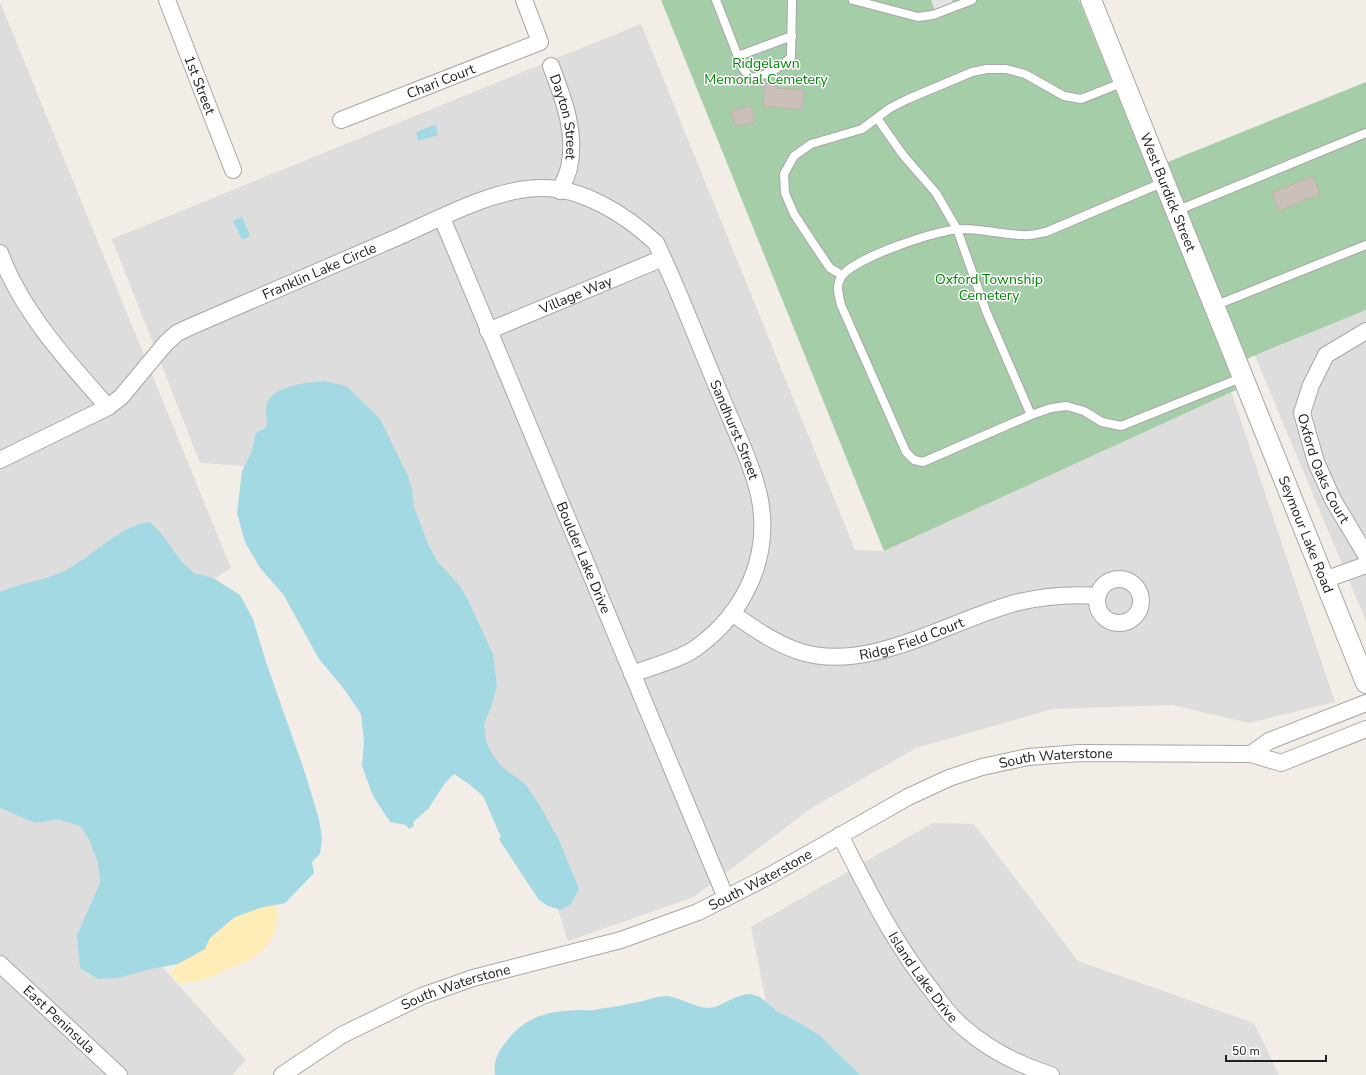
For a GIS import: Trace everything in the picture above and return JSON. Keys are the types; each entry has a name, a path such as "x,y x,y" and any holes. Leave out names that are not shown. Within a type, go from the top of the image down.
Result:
{"street":[{"name":"1st Street","path":"167,0 233,170"},
{"name":"Chari Court","path":"341,120 540,42 524,0"},
{"name":"West Burdick Street","path":"1091,0 1245,380"},
{"name":"Dayton Street","path":"551,66 567,110 570,127 569,168 560,191"},
{"name":"Franklin Lake Circle","path":"0,460 108,407 121,397 166,343 177,333 442,218 512,190 540,188 560,191"},
{"name":"Sandhurst Street","path":"560,191 583,196 615,210 639,227 656,243 745,455 758,494 762,519 762,544 750,586 732,614 696,648 632,674"},
{"name":"Boulder Lake Drive","path":"442,218 726,898"},
{"path":"0,253 9,276 49,337 108,407"},
{"name":"Village Way","path":"488,331 663,258"},
{"name":"Oxford Oaks Court","path":"1366,331 1326,355 1311,385 1302,412 1319,469 1333,500 1366,555"},
{"name":"Seymour Lake Road","path":"1245,380 1366,683"},
{"path":"1324,580 1366,564"},
{"name":"Ridge Field Court","path":"732,614 766,637 798,651 817,655 850,656 895,646 1019,602 1075,594 1098,596"},
{"path":"1252,754 1269,741 1366,703"},
{"name":"South Waterstone","path":"282,1075 342,1035 422,996 473,978 621,940 660,927 726,898 771,875 908,797 949,778 982,767 1028,757 1080,753 1252,754 1281,763 1366,729"},
{"name":"Island Lake Drive","path":"840,835 896,942 916,972 948,1012 963,1027 995,1050 1050,1075"},
{"name":"East Peninsula","path":"0,964 119,1075"}],"lane":[{"path":"716,0 738,56 750,78 759,77 779,68 791,57 792,0"},
{"path":"853,0 918,17 933,15 972,0"},
{"path":"738,56 792,36"},
{"path":"842,275 830,268 794,214 784,193 784,174 794,156 811,144 862,129 890,108 908,99 972,72 987,69 1006,69 1025,74 1064,96 1081,99 1124,82"},
{"path":"877,118 903,155 936,193 957,229 986,311 1031,415"},
{"path":"1176,212 1366,133"},
{"path":"1164,182 1046,232 1026,236 957,229 941,232 896,246 858,264 842,275 838,286 841,305 906,452 914,460 923,462 1031,415 1052,408 1067,406 1084,411 1102,422 1121,426 1245,380"},
{"path":"1214,306 1366,245"}],"shaded area":[{"path":"931,0 952,0 955,7 936,14"},
{"path":"0,2 231,568 195,591 0,679"},
{"path":"641,24 855,550 884,551 1231,391 1335,702 1249,723 1172,705 1053,709 916,748 810,809 694,897 568,941 542,859 316,471 200,463 112,239"},
{"path":"1366,310 1366,621 1255,356"},
{"path":"120,726 136,938 246,1060 232,1075 0,1075 0,731"},
{"path":"933,823 974,824 1078,961 1254,1023 1279,1075 532,1075 774,1042 751,927"}],"sand":[{"path":"276,905 276,928 272,937 267,946 251,959 226,969 216,975 194,982 180,983 170,974 178,964 205,949 210,938 235,917 260,908"}],"green space":[{"name":"Oxford Township Cemetery","path":"661,0 1079,0 1148,170 1366,82 1366,310 1227,367 1236,390 884,551"}],"water":[{"path":"436,125 438,135 418,141 416,132"},
{"path":"242,217 250,236 242,240 233,221"},
{"path":"324,381 346,386 380,419 407,474 412,489 414,507 428,544 437,561 460,586 493,654 497,686 484,724 486,741 492,754 501,766 526,785 540,806 559,840 579,889 571,904 561,910 548,906 539,900 499,839 501,837 483,796 454,774 445,783 428,809 413,822 414,826 409,829 406,825 390,822 373,796 362,766 364,742 361,714 344,689 319,659 283,594 260,568 245,542 237,513 242,471 252,451 257,432 266,428 267,403 277,392 284,389 301,384"},
{"path":"150,522 160,532 182,562 194,573 213,578 240,595 253,619 266,662 305,773 319,819 322,838 320,854 312,862 314,873 285,903 260,908 235,917 210,938 205,949 178,964 151,969 118,978 98,979 80,968 77,935 100,883 98,863 89,839 80,826 58,819 36,823 0,808 0,592 62,572 84,559 115,536 137,525"},
{"path":"751,994 760,997 778,1012 807,1027 820,1036 860,1075 495,1075 495,1061 498,1053 514,1033 530,1020 548,1013 594,1010 663,996 672,997 697,1006 708,1008 718,1006 739,996"}],"building":[{"path":"765,83 776,85 776,88 804,90 802,110 763,106"},
{"path":"751,106 755,122 735,126 732,111"},
{"path":"1313,176 1320,194 1279,211 1272,193"}],"park label":[{"name":"Ridgelawn Memorial Cemetery","path":"766,72"}]}
